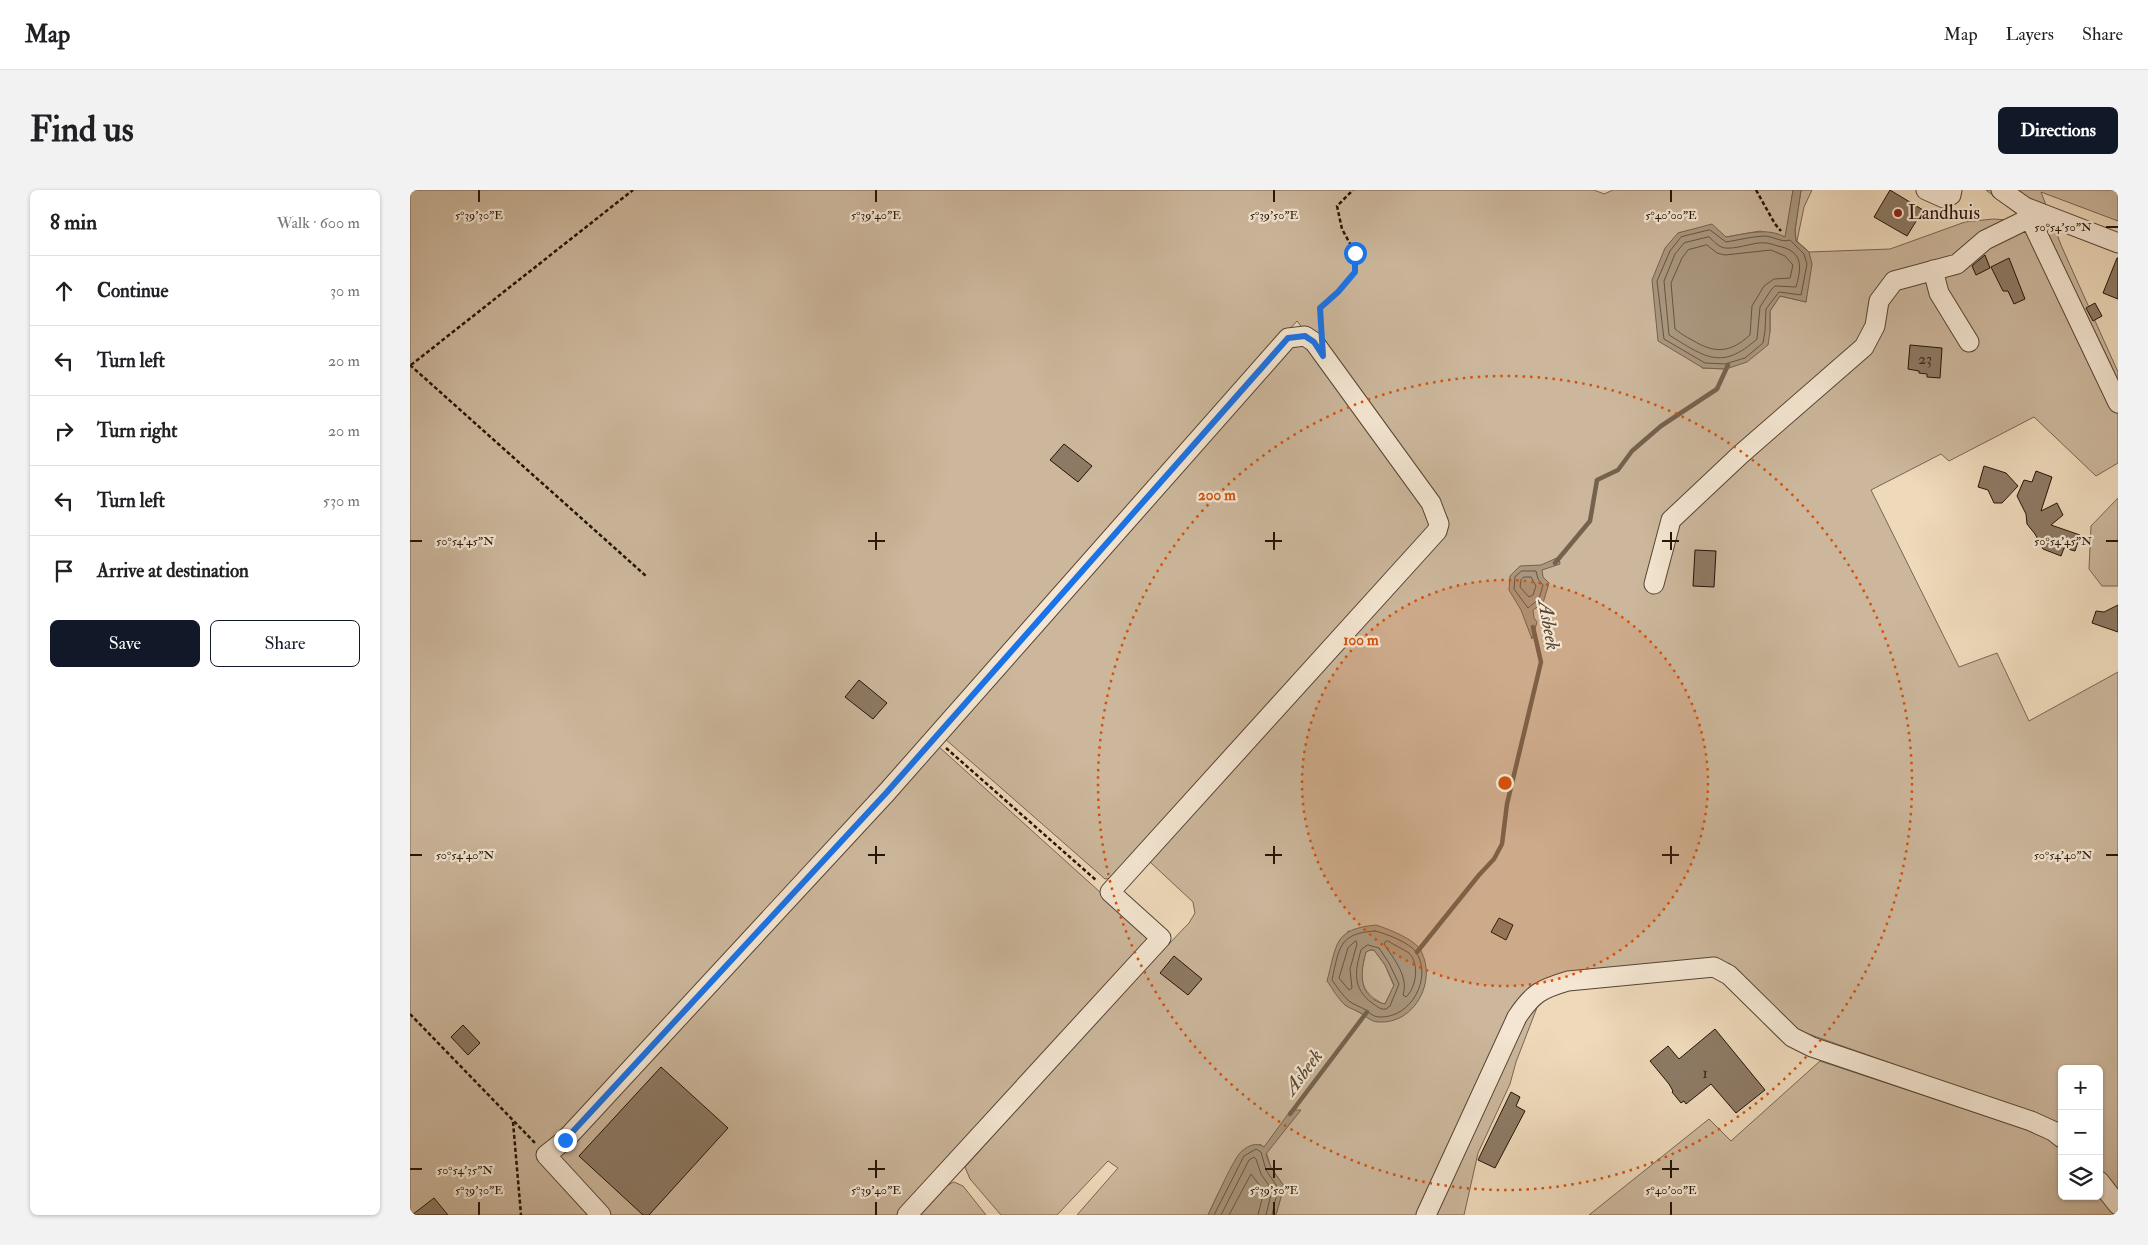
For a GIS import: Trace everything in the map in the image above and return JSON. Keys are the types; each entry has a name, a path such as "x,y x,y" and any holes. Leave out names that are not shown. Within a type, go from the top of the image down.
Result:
{"street":[{"path":"1927,190 1944,198 1951,195 1952,190"},
{"path":"2001,190 2028,212 2118,243"},
{"path":"1654,584 1671,520 1740,455 1864,347 1874,326 1879,301 1894,281 1957,264 1985,240 2028,212"},
{"path":"2028,212 2118,403"},
{"path":"1933,270 1939,293 1969,342"},
{"path":"602,1215 546,1155 565,1140 935,738 1288,338 1305,336 1314,342 1431,503 1439,524 1437,531 1427,539 1110,892 1161,938 907,1215"},
{"path":"1426,1215 1517,1016 1529,999 1546,987 1568,981 1714,967 1729,975 1792,1037 1812,1047 2031,1122 2058,1135"},
{"path":"2103,1186 2118,1204"}],"path":[{"path":"633,190 410,365 646,576"},
{"path":"1323,356 1320,308 1338,292 1355,272 1355,253 1342,229 1337,206 1352,190"},
{"path":"1756,190 1781,231"},
{"path":"935,738 1110,892"},
{"path":"410,1014 546,1155"},
{"path":"513,1120 521,1215"}],"shaded area":[{"path":"410,190 1594,190 1604,194 1613,190 1793,190 1786,237 1760,231 1726,237 1691,230 1678,233 1702,368 1726,369 1770,332 1770,311 1780,296 1806,302 1809,252 1890,249 1965,222 1993,219 2007,220 2017,214 1986,190 2118,190 2118,221 2041,192 2061,245 2118,372 2118,463 2096,476 2034,417 1949,461 1941,454 1871,490 1959,667 1997,653 2029,721 2118,672 2118,1215 1589,1215 1709,1119 1731,1141 1820,1061 2013,1125 1992,1099 1800,1031 1729,963 1713,975 1543,992 1516,1062 1510,1084 1478,1153 1464,1215 1276,1215 1284,1186 1271,1168 1265,1148 1260,1144 1218,1194 1208,1215 1077,1215 1118,1168 1108,1161 1057,1215 1001,1215 970,1179 965,1167 1117,998 1189,923 1195,913 1193,902 1149,861 1440,534 1448,518 1297,321 1113,526 1128,534 1293,344 1304,344 1426,502 1433,529 1112,878 1105,879 944,738 938,746 1151,938 900,1215 410,1215","holes":["1348,931 1377,934 1408,941 1421,950 1378,1022 1345,1005","658,1028 669,1043 564,1151"]},
{"path":"1801,190 1812,190 1804,207 1797,241 1809,252 1796,241 1795,230"},
{"path":"2118,498 2118,586 2102,586 2089,569 2091,526"},
{"path":"1374,950 1385,965 1394,986 1385,1004 1382,1004 1369,994 1363,983 1363,966 1366,952"},
{"path":"954,1182 963,1186 986,1215 919,1215 944,1187"}],"water":[{"path":"1793,190 1801,190 1795,230 1796,241 1809,252 1812,264 1806,302 1780,296 1770,311 1768,345 1747,362 1726,369 1703,368 1658,341 1652,280 1665,248 1678,233 1712,224 1726,237 1771,232 1785,237"},
{"path":"1559,557 1560,564 1542,570 1543,577 1549,583 1543,603 1533,610 1534,618 1537,622 1532,639 1521,610 1509,590 1510,576 1520,566 1541,565"},
{"path":"1376,925 1413,942 1421,951 1425,963 1426,975 1420,999 1403,1016 1392,1021 1379,1022 1370,1020 1347,1006 1340,1000 1327,981 1339,941 1352,930","holes":["1374,950 1385,965 1394,985 1385,1004 1376,1001 1370,996 1363,984 1362,976 1366,952"]},
{"path":"1291,1110 1301,1110 1266,1154 1271,1168 1284,1186 1276,1215 1208,1215 1238,1155 1253,1145 1264,1147"}],"building":[{"name":"Landhuis","path":"1890,190 1923,210 1907,236 1874,217"},
{"path":"1985,255 1990,268 1976,275 1972,266"},
{"path":"2009,258 2025,299 2014,304 2008,291 2003,291 1991,267"},
{"path":"2118,258 2118,299 2103,293"},
{"path":"2095,303 2102,316 2093,321 2086,308"},
{"path":"1910,345 1942,348 1940,378 1927,377 1927,374 1908,369"},
{"path":"1064,444 1092,466 1078,482 1050,460"},
{"path":"1984,466 2006,473 2018,486 2002,503 1994,503 1988,490 1978,487"},
{"path":"2036,471 2052,477 2041,511 2057,503 2063,515 2051,525 2080,535 2075,551 2064,548 2061,556 2043,549 2027,524 2026,514 2017,496 2024,480 2032,482"},
{"path":"1695,550 1716,551 1714,587 1693,586"},
{"path":"2118,605 2118,632 2092,623 2096,611 2104,612"},
{"path":"859,680 887,703 873,719 845,697"},
{"path":"1499,918 1513,925 1506,940 1491,932"},
{"path":"1174,956 1202,979 1188,995 1160,973"},
{"path":"463,1025 480,1043 468,1055 451,1037"},
{"path":"1715,1029 1765,1090 1736,1113 1711,1084 1686,1104 1684,1101 1681,1103 1672,1092 1669,1084 1650,1061 1668,1046 1679,1059"},
{"path":"661,1067 728,1128 649,1215 643,1215 579,1156"},
{"path":"1511,1092 1520,1097 1516,1106 1525,1111 1495,1168 1478,1160"},
{"path":"434,1198 448,1215 412,1215"}],"waterway":[{"name":"Asbeek","path":"1555,563 1590,521 1597,480 1618,470 1632,451 1661,426 1717,389 1728,365"},
{"name":"Asbeek","path":"1417,952 1494,859 1502,844 1507,804 1541,662 1533,627"},
{"name":"Asbeek","path":"1290,1114 1367,1012"}],"place":[{"name":"Landhuis","path":"1898,213"}],"route":[{"path":"565,1140 887,792 1288,338 1305,336 1314,342 1323,356 1320,308 1338,292 1355,272 1355,253"}]}
